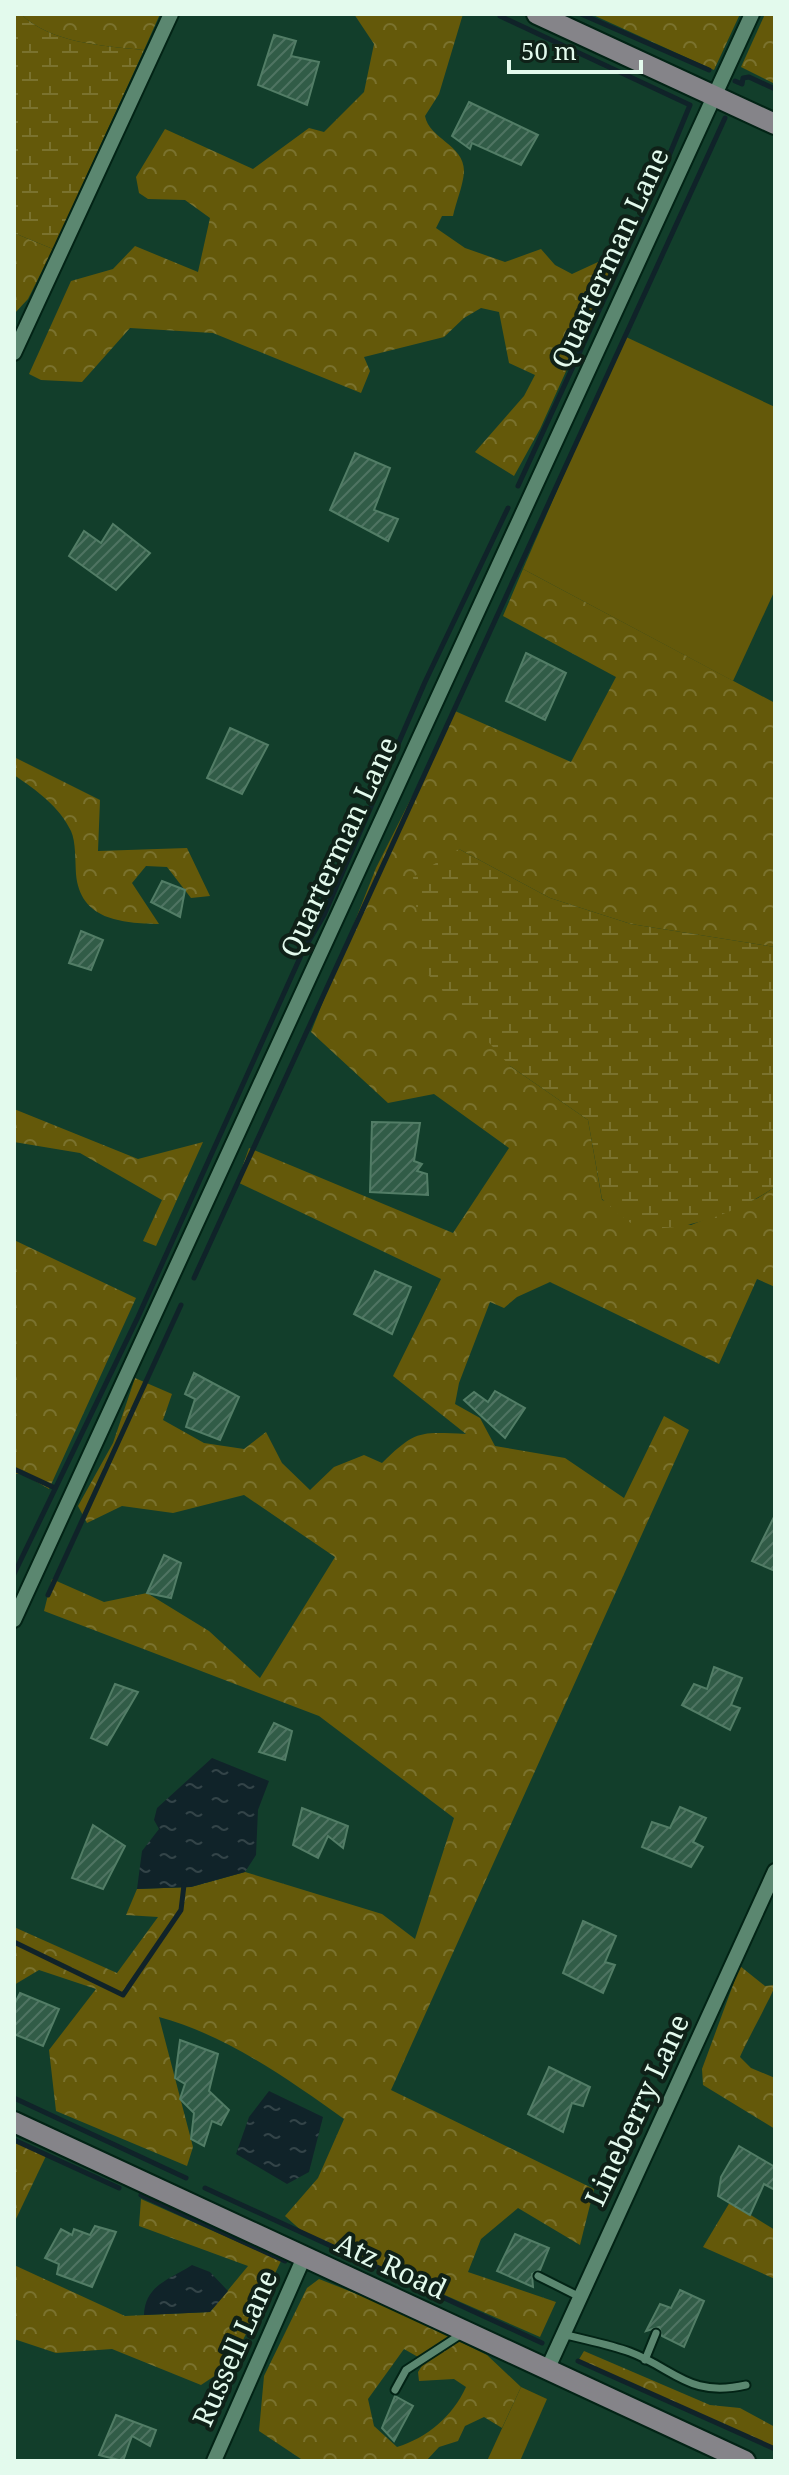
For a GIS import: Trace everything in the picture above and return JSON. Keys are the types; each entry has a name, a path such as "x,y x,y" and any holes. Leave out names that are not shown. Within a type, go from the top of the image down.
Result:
{"street":[{"path":"14,353 171,14"},
{"path":"537,14 775,124"},
{"name":"Quarterman Lane","path":"14,1620 752,14"},
{"name":"Lineberry Lane","path":"547,2370 775,1871"},
{"name":"Atz Road","path":"14,2122 745,2461"},
{"name":"Russell Lane","path":"214,2461 304,2257"}],"lane":[{"path":"538,2276 580,2297"},
{"path":"395,2390 406,2370 465,2332"},
{"path":"645,2360 656,2333"},
{"path":"563,2334 645,2360 674,2378 693,2384 730,2389 746,2385"}],"green space":[{"path":"14,14 21,14 33,24 62,37 144,50 53,249 14,233"},
{"path":"21,14 160,14 144,50 62,37 33,24"},
{"path":"354,14 463,14 439,94 425,116 433,131 459,155 464,172 453,216 442,216 436,228 465,248 505,262 541,249 555,265 572,274 598,262 613,267 540,429 514,476 475,452 524,396 535,375 509,363 499,312 481,308 464,318 444,337 364,357 370,371 361,393 213,333 130,328 82,382 41,380 29,374 71,281 113,269 135,246 198,272 210,218 185,200 148,199 139,193 136,177 165,129 253,169 309,128 324,132 364,92 374,44"},
{"path":"591,14 740,14 714,70"},
{"path":"765,14 775,14 775,84 741,67"},
{"path":"14,233 53,249 28,299 14,314"},
{"path":"624,336 775,407 775,590 733,681 523,569"},
{"path":"523,569 775,703 775,947 631,924 550,898 459,849 510,1066 588,1120 602,1200 691,1225 758,1198 775,1187 775,1287 757,1279 719,1364 550,1282 517,1297 504,1308 490,1302 459,1383 455,1404 480,1418 495,1446 565,1458 624,1498 664,1416 689,1430 391,2090 594,2189 580,2245 518,2208 481,2239 468,2272 556,2302 540,2337 304,2233 285,2216 318,2178 344,2119 279,2074 208,2035 159,2017 193,2147 187,2166 56,2111 49,2050 96,1989 39,1970 14,1985 14,1927 117,1973 158,1917 126,1915 137,1889 191,1887 245,1872 382,1914 415,1939 454,1818 319,1716 44,1611 52,1579 104,1602 147,1593 209,1631 260,1678 335,1557 244,1495 173,1513 122,1506 87,1523 78,1506 113,1443 135,1378 172,1394 163,1420 204,1443 244,1449 266,1432 282,1463 310,1490 334,1467 364,1455 382,1463 403,1444 419,1435 466,1434 393,1376 441,1279 237,1182 249,1148 453,1233 509,1148 434,1094 388,1103 311,1032 376,868 455,711 571,762 616,677 503,616"},
{"path":"14,757 100,800 98,851 187,848 210,896 191,898 167,867 146,866 132,883 159,924 117,920 94,910 79,889 71,831 53,806 14,775"},
{"path":"459,849 550,898 631,924 775,947 775,1187 728,1212 672,1227 633,1224 602,1199 588,1120 510,1066 423,969 413,877"},
{"path":"14,1109 138,1159 203,1142 156,1246 143,1241 162,1200 80,1153 14,1142"},
{"path":"14,1240 136,1298 49,1489 23,1474 14,1474"},
{"path":"740,1966 765,1986 775,1985 740,2057 751,2068 775,2078 775,2129 703,2085 702,2069"},
{"path":"14,2142 46,2156 14,2223"},
{"path":"141,2199 281,2261 231,2365 201,2385 112,2349 56,2353 14,2339 14,2265 125,2316 210,2312 248,2266 139,2226"},
{"path":"730,2202 775,2230 775,2279 703,2247"},
{"path":"319,2279 390,2307 487,2355 521,2387 502,2428 484,2417 465,2426 458,2441 439,2447 426,2461 304,2461 259,2431 264,2376 307,2288","holes":["404,2349 425,2361 418,2372 419,2381 454,2379 466,2387 454,2407 429,2432 397,2447 374,2426 368,2399"]},
{"path":"584,2351 710,2405 740,2408 775,2427 775,2449 578,2361"},
{"path":"521,2387 547,2399 520,2461 487,2461"}],"water":[{"path":"212,1758 269,1781 258,1810 256,1855 245,1872 191,1887 137,1889 142,1851 159,1829 154,1820 157,1808"},
{"path":"269,2091 323,2117 309,2172 287,2184 236,2154 249,2117"},
{"path":"192,2265 210,2272 228,2291 210,2312 144,2315 145,2305 154,2290"}],"building":[{"path":"274,35 296,41 291,56 319,62 307,105 258,85"},
{"path":"469,102 538,135 521,165 472,143 470,149 452,136"},
{"path":"355,453 390,468 374,510 398,519 388,541 330,510"},
{"path":"113,524 150,553 116,590 69,556 84,531 101,543"},
{"path":"526,653 566,673 545,720 506,701"},
{"path":"230,728 268,745 242,794 207,778"},
{"path":"162,881 185,890 180,917 151,902"},
{"path":"81,931 103,940 91,970 69,963"},
{"path":"372,1122 420,1123 414,1161 422,1164 417,1171 427,1174 428,1195 370,1192"},
{"path":"375,1271 411,1287 392,1334 354,1314"},
{"path":"194,1373 239,1397 220,1440 186,1427 195,1399 185,1394"},
{"path":"495,1391 525,1408 505,1438 464,1400 474,1392 488,1402"},
{"path":"775,1515 775,1571 752,1561"},
{"path":"164,1555 181,1563 171,1598 147,1593"},
{"path":"714,1667 742,1678 731,1705 740,1708 730,1730 682,1705 694,1684 707,1689"},
{"path":"115,1684 138,1692 107,1745 91,1738"},
{"path":"274,1723 292,1731 285,1760 259,1752"},
{"path":"680,1807 706,1818 693,1842 703,1847 691,1867 642,1847 652,1822 670,1828"},
{"path":"302,1808 348,1826 343,1848 328,1836 318,1858 293,1845"},
{"path":"93,1825 125,1846 103,1889 72,1878"},
{"path":"583,1921 616,1936 605,1962 615,1965 603,1993 563,1973"},
{"path":"20,1993 59,2009 43,2046 14,2034 14,2005"},
{"path":"180,2040 218,2054 209,2091 229,2110 221,2125 212,2121 204,2146 191,2139 194,2113 180,2099 185,2084 175,2078"},
{"path":"549,2067 590,2087 583,2106 572,2103 563,2132 528,2114"},
{"path":"739,2146 775,2167 775,2190 764,2184 750,2215 718,2196 721,2177"},
{"path":"95,2226 116,2232 92,2287 57,2274 59,2264 45,2258 61,2229 72,2235 74,2229 90,2235"},
{"path":"515,2234 549,2248 540,2270 532,2274 533,2287 497,2271"},
{"path":"680,2290 704,2301 684,2347 662,2336 659,2327 646,2331 660,2304 671,2308"},
{"path":"395,2396 413,2406 394,2441 382,2428"},
{"path":"116,2415 156,2430 150,2446 132,2436 123,2461 99,2455"}],"waterway":[{"path":"581,14 709,70"},
{"path":"500,16 690,105 659,180 518,486"},
{"path":"735,81 742,84 743,78 749,77 775,89"},
{"path":"194,1278 725,118"},
{"path":"14,1574 138,1317 303,951 324,915 425,682 508,508"},
{"path":"48,1595 181,1305"},
{"path":"14,1469 55,1488"},
{"path":"14,1942 123,1995 181,1910 184,1885"},
{"path":"14,2098 186,2178"},
{"path":"14,2140 119,2188"},
{"path":"205,2188 542,2343"},
{"path":"141,2195 285,2261"},
{"path":"578,2361 775,2449"}]}
